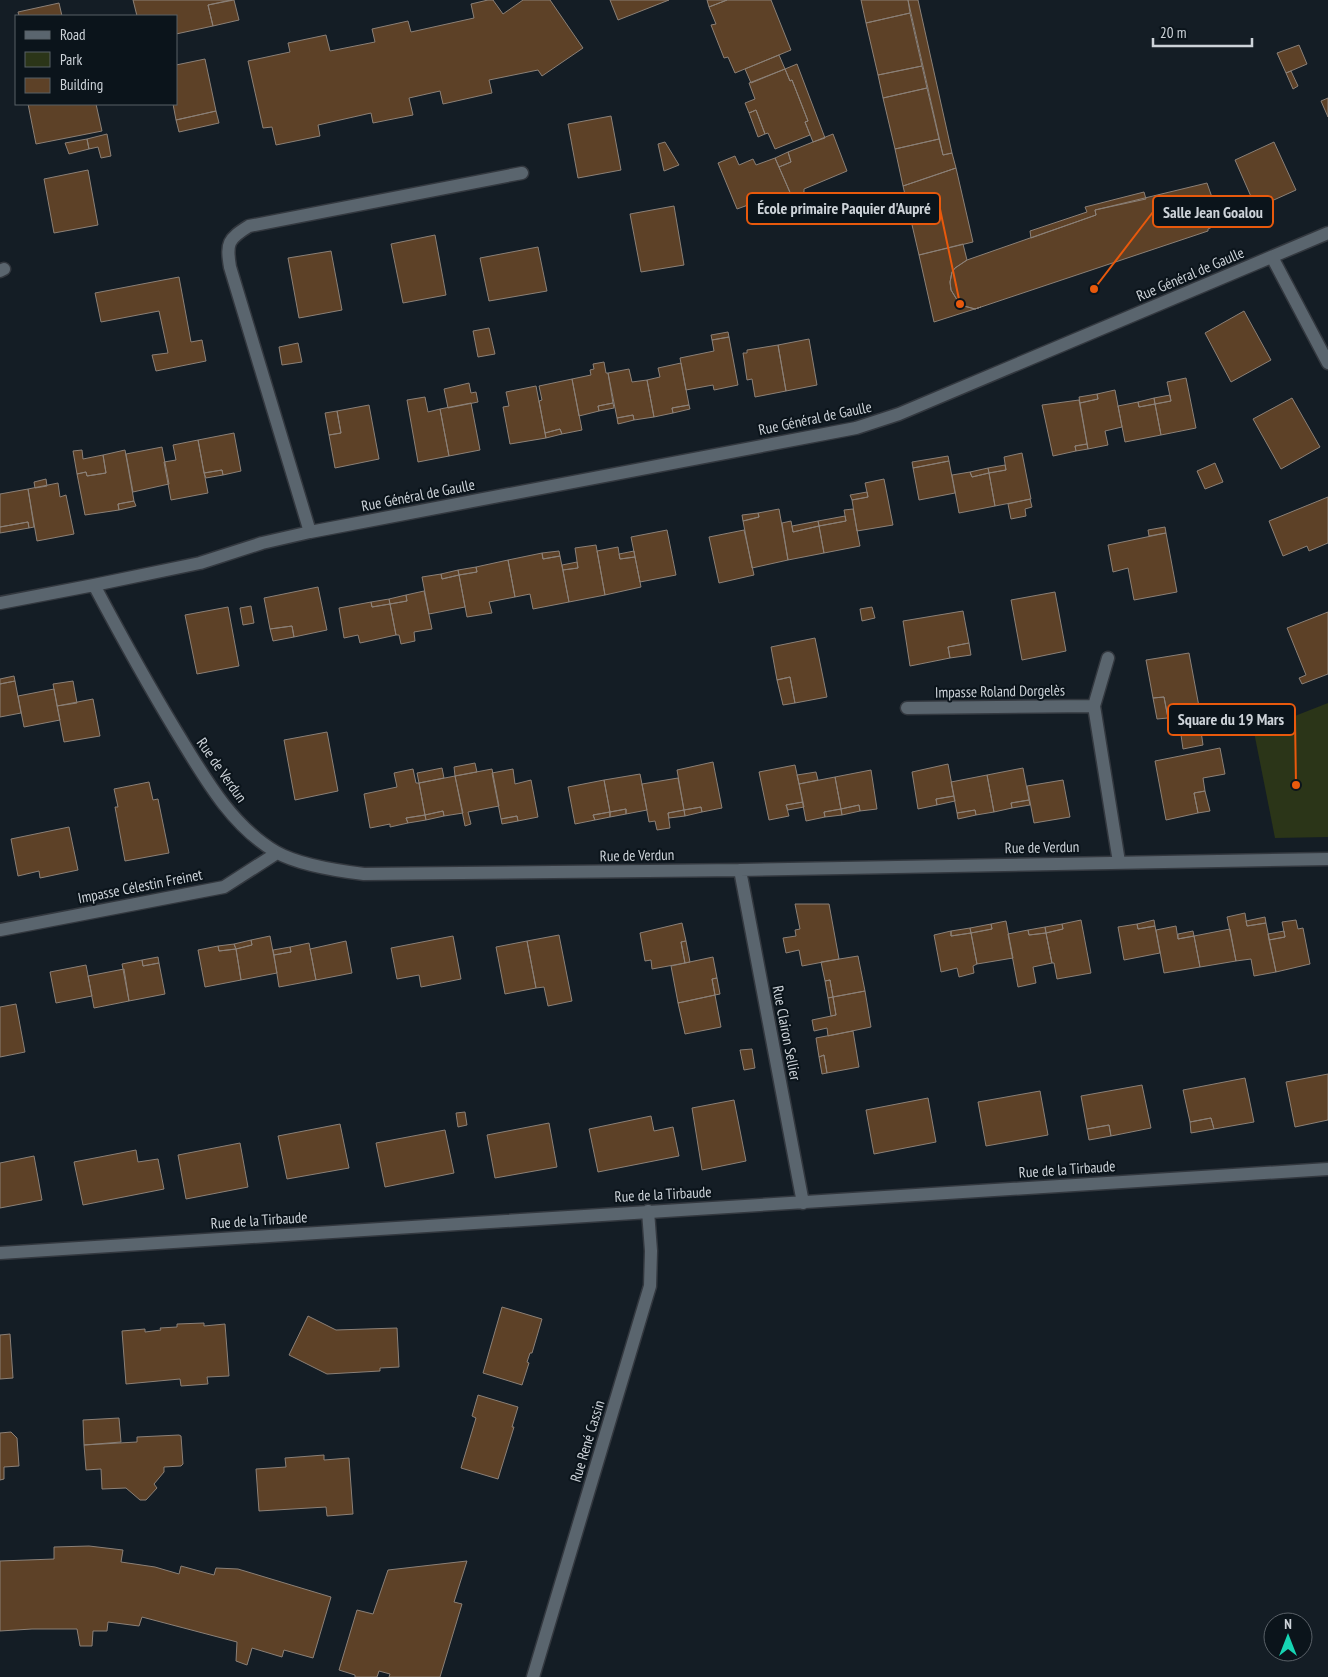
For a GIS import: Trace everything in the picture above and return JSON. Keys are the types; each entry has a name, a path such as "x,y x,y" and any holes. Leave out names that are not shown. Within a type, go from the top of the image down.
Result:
{"street":[{"path":"310,532 230,267 227,249 235,235 249,226 522,173"},
{"name":"Rue Général de Gaulle","path":"0,603 200,563 262,543 310,532 856,428 908,411 1328,233"},
{"path":"1272,257 1328,363"},
{"name":"Rue de Verdun","path":"94,585 143,675 206,780 238,820 277,853 319,866 364,874 740,870 1328,859"},
{"path":"1108,658 1094,706 1119,862"},
{"name":"Impasse Roland Dorgelès","path":"907,708 1094,706"},
{"name":"Impasse Célestin Freinet","path":"0,930 224,887 277,853"},
{"name":"Rue Clairon Sellier","path":"740,870 803,1203"},
{"name":"Rue de la Tirbaude","path":"0,1253 1328,1169"},
{"name":"Rue René Cassin","path":"533,1677 650,1286 651,1251 648,1211"}],"green space":[{"path":"1328,703 1328,837 1275,838 1254,732"}],"building":[{"path":"133,0 231,0 208,5 213,26 178,34 178,15 137,15"},
{"path":"234,0 239,20 213,26 208,5"},
{"path":"493,0 503,14 523,0 550,0 583,48 542,76 538,70 489,80 492,93 443,104 440,91 409,98 413,115 373,123 371,113 318,125 320,136 276,145 272,127 263,128 248,61 290,52 288,43 326,35 330,51 375,42 372,29 408,21 411,32 474,18 471,4"},
{"path":"610,0 669,0 618,20"},
{"path":"707,0 727,0 709,7"},
{"path":"727,0 771,0 791,50 735,73 728,57 724,58 711,25 716,24 709,7"},
{"path":"861,0 908,0 910,13 866,23"},
{"path":"908,0 918,0 952,153 943,155"},
{"path":"59,3 62,15 19,15 18,12"},
{"path":"910,13 922,66 878,75 866,23"},
{"path":"1299,45 1307,64 1286,73 1277,53"},
{"path":"779,55 785,69 751,83 745,69"},
{"path":"205,59 216,111 176,120 173,105 178,105 178,65"},
{"path":"797,64 825,138 813,142 805,122 808,121 792,80 790,81 785,69"},
{"path":"922,66 927,88 883,98 878,75"},
{"path":"785,69 790,81 792,80 808,121 805,122 810,135 775,149 768,133 765,134 756,110 749,113 745,103 755,99 749,83"},
{"path":"1291,71 1298,86 1293,89 1286,73"},
{"path":"927,88 939,139 895,149 883,98"},
{"path":"1328,98 1328,117 1321,101"},
{"path":"28,105 96,105 102,131 36,144"},
{"path":"756,110 765,134 758,137 749,113"},
{"path":"216,111 219,123 179,132 176,120"},
{"path":"611,116 621,170 578,178 568,124"},
{"path":"107,134 111,156 101,158 98,147 89,149 87,139"},
{"path":"833,134 847,171 804,189 804,192 792,197 779,167 791,162 788,152"},
{"path":"87,139 89,149 69,154 65,143"},
{"path":"939,139 943,155 952,153 956,168 903,186 895,149"},
{"path":"665,142 679,165 664,171 658,144"},
{"path":"1274,142 1296,190 1256,208 1235,160"},
{"path":"788,152 791,162 779,167 775,158"},
{"path":"735,156 739,165 753,159 756,165 775,158 792,197 779,202 776,195 737,209 718,163"},
{"path":"956,168 973,242 919,255 903,186"},
{"path":"88,170 98,225 54,233 44,179"},
{"path":"1207,183 1221,223 1208,229 1208,231 975,309 959,303 951,290 952,272 967,260 1096,215 1095,210"},
{"path":"1144,192 1146,199 1095,210 1096,215 1031,238 1030,231 1087,212 1085,207"},
{"path":"674,206 684,265 641,272 630,214"},
{"path":"435,235 446,295 403,303 391,244"},
{"path":"963,244 967,260 952,272 951,290 959,303 975,309 934,322 919,255"},
{"path":"538,247 547,291 489,301 480,258"},
{"path":"331,251 342,310 299,318 288,258"},
{"path":"179,277 191,342 202,340 206,361 156,371 152,355 168,353 159,311 101,322 95,293"},
{"path":"1244,311 1271,360 1231,382 1205,333"},
{"path":"489,328 495,354 478,357 473,331"},
{"path":"728,332 729,337 712,340 711,335"},
{"path":"729,337 738,385 714,390 713,385 686,390 680,358 714,351 712,340"},
{"path":"809,339 817,385 786,391 778,345"},
{"path":"298,343 302,362 282,365 279,347"},
{"path":"778,345 786,391 755,397 752,379 747,380 743,353 747,353 747,350"},
{"path":"604,362 606,373 608,373 613,403 598,406 599,411 579,416 572,379 591,375 590,370 594,369 593,364"},
{"path":"681,363 689,405 672,408 673,413 654,417 647,380 660,377 658,368"},
{"path":"629,369 632,382 647,380 654,417 634,420 633,415 617,418 608,373"},
{"path":"1186,378 1196,428 1161,435 1155,404 1171,401 1167,382"},
{"path":"572,379 582,430 562,434 560,429 545,433 539,401 542,400 539,386"},
{"path":"469,383 471,393 476,392 478,402 448,408 444,389"},
{"path":"536,386 546,438 510,444 503,407 509,406 506,392"},
{"path":"1115,390 1122,427 1105,431 1108,445 1088,449 1080,403 1098,399 1097,394"},
{"path":"1097,394 1098,399 1080,403 1079,397"},
{"path":"1170,395 1171,401 1155,404 1154,398"},
{"path":"425,397 428,412 440,409 449,456 418,462 407,400"},
{"path":"1154,398 1155,404 1139,407 1138,402"},
{"path":"1292,398 1320,447 1281,469 1253,419"},
{"path":"1079,400 1087,444 1075,446 1076,451 1053,456 1042,405"},
{"path":"1138,402 1139,407 1155,404 1161,435 1125,442 1118,406"},
{"path":"471,403 480,450 449,456 440,409"},
{"path":"613,403 614,408 599,411 598,406"},
{"path":"369,405 379,459 335,468 329,435 341,433 337,411"},
{"path":"689,405 690,409 673,413 672,408"},
{"path":"337,411 341,433 329,435 325,413"},
{"path":"633,415 634,420 618,424 617,418"},
{"path":"560,429 562,434 546,438 545,433"},
{"path":"234,433 241,471 223,475 222,470 204,473 198,440"},
{"path":"198,440 208,493 171,500 164,462 176,460 173,445"},
{"path":"1087,444 1088,449 1076,451 1075,446"},
{"path":"162,447 169,484 133,492 126,454"},
{"path":"82,450 83,459 103,455 106,473 87,476 86,472 77,474 73,451"},
{"path":"125,450 134,501 118,504 119,510 85,515 77,474 86,472 87,476 106,473 103,455"},
{"path":"1022,453 1031,499 995,506 989,473 1006,470 1004,457"},
{"path":"948,456 949,461 913,468 912,462"},
{"path":"949,461 955,493 919,500 913,468"},
{"path":"1215,463 1223,482 1205,489 1197,471"},
{"path":"1005,465 1006,470 989,473 988,468"},
{"path":"988,468 989,473 972,477 970,472"},
{"path":"222,470 223,475 206,478 204,473"},
{"path":"970,472 972,477 989,473 995,506 959,513 952,475"},
{"path":"46,479 47,486 35,488 34,482"},
{"path":"884,479 893,525 857,531 852,500 868,497 865,483"},
{"path":"58,483 60,497 66,495 74,534 37,541 28,489"},
{"path":"28,489 34,527 29,528 28,522 0,527 0,494"},
{"path":"867,492 868,497 852,500 850,495"},
{"path":"1328,497 1328,543 1309,551 1307,546 1283,556 1269,521"},
{"path":"1030,499 1032,507 1025,509 1026,516 1011,519 1008,504"},
{"path":"134,501 136,506 119,510 118,504"},
{"path":"779,509 788,560 752,568 743,521 759,517 758,513"},
{"path":"853,509 860,546 824,553 819,526 846,521 844,510"},
{"path":"758,513 759,517 743,521 742,515"},
{"path":"845,516 846,521 819,526 818,521"},
{"path":"791,521 793,532 819,526 824,553 788,560 782,523"},
{"path":"818,521 819,526 793,532 792,526"},
{"path":"28,522 29,528 0,533 0,527"},
{"path":"1165,527 1166,533 1149,536 1148,530"},
{"path":"667,530 676,575 640,582 631,537"},
{"path":"744,530 754,575 719,583 709,537"},
{"path":"1166,533 1177,592 1134,600 1128,568 1113,572 1108,545"},
{"path":"596,545 605,595 569,602 563,570 578,568 575,548"},
{"path":"618,547 620,559 635,557 641,587 605,595 597,551"},
{"path":"559,551 560,556 543,559 542,553"},
{"path":"634,551 635,557 620,559 619,554"},
{"path":"542,553 543,559 560,556 569,602 533,609 530,594 515,597 508,560"},
{"path":"508,560 515,597 489,602 492,613 467,617 459,575 477,572 476,567"},
{"path":"577,562 578,568 563,570 562,565"},
{"path":"476,567 477,572 459,575 458,570"},
{"path":"458,570 459,575 442,579 441,574"},
{"path":"441,574 442,579 459,575 465,607 429,614 422,577"},
{"path":"318,587 327,630 294,637 292,626 270,629 264,598"},
{"path":"424,591 432,629 414,632 415,641 401,644 399,635 396,635 390,604 407,601 406,595"},
{"path":"1055,592 1066,651 1022,660 1011,600"},
{"path":"406,595 407,601 390,604 389,599"},
{"path":"389,599 390,604 372,607 371,602"},
{"path":"371,602 372,607 390,604 396,635 360,643 358,635 344,638 339,608"},
{"path":"251,606 254,623 243,625 240,608"},
{"path":"228,607 239,666 197,674 185,615"},
{"path":"872,607 875,618 862,621 860,609"},
{"path":"963,611 969,643 948,647 950,658 910,666 903,621"},
{"path":"1328,612 1328,674 1302,684 1299,678 1306,675 1287,628"},
{"path":"292,626 294,637 273,641 270,629"},
{"path":"815,638 827,697 795,703 790,677 777,680 771,647"},
{"path":"969,643 971,655 950,658 948,647"},
{"path":"1189,653 1200,712 1168,718 1164,697 1153,698 1146,660"},
{"path":"14,676 15,681 0,684 0,679"},
{"path":"790,677 795,703 783,705 777,680"},
{"path":"15,681 21,713 0,717 0,684"},
{"path":"73,681 77,703 57,706 53,684"},
{"path":"54,689 60,720 24,727 18,696"},
{"path":"1164,697 1168,718 1157,719 1153,698"},
{"path":"93,699 100,736 64,742 57,706"},
{"path":"1201,731 1203,745 1183,749 1181,735"},
{"path":"327,732 338,791 295,800 284,740"},
{"path":"1220,748 1225,774 1203,778 1205,791 1194,793 1198,813 1166,820 1155,761"},
{"path":"713,762 722,808 702,812 701,807 684,810 677,770"},
{"path":"475,763 477,772 455,776 454,767"},
{"path":"948,764 954,796 936,799 937,805 918,809 912,772"},
{"path":"795,765 803,802 786,805 789,816 769,820 759,772"},
{"path":"442,768 444,778 419,783 417,773"},
{"path":"1023,768 1029,800 1011,803 1012,808 994,812 987,775"},
{"path":"413,769 416,783 419,783 425,815 406,818 408,823 390,827 390,824 370,828 364,794 397,787 394,773"},
{"path":"492,769 499,806 468,812 471,824 465,826 455,776"},
{"path":"513,769 515,784 531,780 538,817 518,821 517,816 501,819 492,773"},
{"path":"871,770 877,809 860,811 859,805 841,809 835,777"},
{"path":"816,772 818,780 799,784 797,775"},
{"path":"640,774 647,810 626,814 626,809 610,812 604,780"},
{"path":"987,775 994,812 976,815 975,810 957,813 951,782"},
{"path":"455,776 463,813 444,816 443,811 425,815 419,783"},
{"path":"835,777 841,809 824,812 825,817 806,821 799,784"},
{"path":"678,778 684,810 668,813 670,828 657,830 655,821 649,822 642,784"},
{"path":"604,780 610,812 593,815 595,820 575,824 568,787"},
{"path":"1063,780 1070,817 1034,823 1027,786"},
{"path":"149,782 153,800 158,799 169,853 125,861 115,807 118,807 114,789"},
{"path":"1205,791 1210,811 1198,813 1194,793"},
{"path":"954,796 955,801 937,805 936,799"},
{"path":"1029,800 1030,805 1012,808 1011,803"},
{"path":"803,802 804,807 788,810 786,805"},
{"path":"859,805 860,811 842,815 841,809"},
{"path":"701,807 702,812 685,816 684,810"},
{"path":"626,809 626,814 610,817 610,812"},
{"path":"841,809 842,815 825,817 824,812"},
{"path":"684,810 685,816 669,818 668,813"},
{"path":"975,810 976,815 958,819 957,813"},
{"path":"443,811 444,816 426,820 425,815"},
{"path":"610,812 610,817 595,820 593,815"},
{"path":"425,815 426,820 408,823 406,818"},
{"path":"517,816 518,821 502,824 501,819"},
{"path":"69,827 78,870 40,878 39,871 18,876 11,839"},
{"path":"795,904 829,904 839,959 802,966 799,950 786,953 783,938 796,936 795,930 800,929"},
{"path":"1245,913 1247,926 1266,923 1276,972 1254,976 1251,959 1236,961 1227,917"},
{"path":"1265,917 1266,923 1247,926 1246,921"},
{"path":"1081,920 1091,973 1057,979 1046,933 1063,929 1062,924"},
{"path":"1154,920 1155,926 1138,929 1137,924"},
{"path":"1296,920 1298,929 1303,928 1310,964 1276,972 1269,940 1285,937 1282,922"},
{"path":"1006,921 1013,958 977,964 971,933 992,929 991,924"},
{"path":"682,923 686,941 681,942 685,963 652,969 651,960 645,961 640,933"},
{"path":"991,924 992,929 971,933 970,928"},
{"path":"1062,924 1063,929 1046,933 1045,927"},
{"path":"1137,924 1138,929 1155,926 1160,953 1124,960 1118,927"},
{"path":"1176,926 1178,939 1194,936 1200,967 1164,973 1156,930"},
{"path":"1045,927 1046,933 1029,935 1028,930"},
{"path":"970,928 971,933 951,936 951,931"},
{"path":"1230,929 1236,961 1200,967 1194,936"},
{"path":"1028,930 1029,935 1046,933 1052,963 1033,967 1036,983 1018,987 1008,934"},
{"path":"951,931 951,936 971,933 977,964 973,966 974,973 959,977 957,968 941,972 934,935"},
{"path":"1193,931 1194,936 1178,939 1178,934"},
{"path":"1284,931 1285,937 1269,940 1268,934"},
{"path":"559,935 572,1001 548,1006 544,987 536,988 527,941"},
{"path":"270,936 277,973 241,980 236,949 252,945 251,940"},
{"path":"453,936 461,979 421,987 419,975 397,979 391,948"},
{"path":"251,940 252,945 236,949 234,944"},
{"path":"346,941 352,973 316,980 310,949"},
{"path":"527,941 536,988 505,994 496,947"},
{"path":"686,941 690,962 685,963 681,942"},
{"path":"309,943 316,980 279,987 274,955 291,952 290,947"},
{"path":"234,944 236,949 219,951 218,946"},
{"path":"218,946 219,951 236,949 241,980 205,987 198,950"},
{"path":"290,947 291,952 274,955 273,950"},
{"path":"858,956 865,991 833,997 830,980 825,981 821,962"},
{"path":"158,957 159,963 143,966 142,960"},
{"path":"713,957 717,978 712,979 715,995 678,1003 671,966"},
{"path":"142,960 143,966 159,963 165,994 129,1001 122,964"},
{"path":"86,965 92,996 56,1003 50,972"},
{"path":"124,969 129,1001 94,1008 88,976"},
{"path":"717,978 720,994 715,995 712,979"},
{"path":"830,980 833,997 828,998 825,981"},
{"path":"865,991 871,1027 828,1036 827,1028 814,1031 812,1020 836,1015 833,997"},
{"path":"715,995 721,1027 685,1034 678,1003"},
{"path":"833,997 836,1015 831,1016 828,998"},
{"path":"16,1004 25,1052 0,1057 0,1007"},
{"path":"853,1031 859,1067 827,1073 824,1055 819,1057 816,1038"},
{"path":"752,1049 755,1068 744,1070 740,1050"},
{"path":"824,1055 827,1073 822,1074 819,1057"},
{"path":"1328,1074 1328,1120 1295,1127 1286,1082"},
{"path":"1245,1078 1254,1122 1214,1129 1211,1118 1190,1122 1183,1090"},
{"path":"1142,1085 1151,1128 1111,1136 1109,1125 1087,1129 1081,1096"},
{"path":"1040,1091 1048,1135 986,1146 978,1102"},
{"path":"928,1098 936,1142 874,1154 866,1110"},
{"path":"734,1100 746,1161 702,1170 692,1108"},
{"path":"465,1112 467,1125 458,1127 456,1113"},
{"path":"651,1116 654,1131 673,1127 679,1156 598,1172 589,1129"},
{"path":"1211,1118 1214,1129 1191,1133 1190,1122"},
{"path":"549,1123 557,1167 495,1178 487,1135"},
{"path":"340,1124 349,1168 287,1179 278,1136"},
{"path":"1109,1125 1111,1136 1089,1140 1087,1129"},
{"path":"445,1130 454,1173 385,1187 376,1143"},
{"path":"240,1143 248,1187 186,1199 178,1155"},
{"path":"136,1150 138,1162 158,1159 164,1189 83,1205 74,1162"},
{"path":"34,1156 42,1200 0,1208 0,1163"},
{"path":"502,1307 542,1319 532,1353 530,1353 527,1362 529,1363 522,1385 483,1373"},
{"path":"308,1316 336,1330 397,1328 399,1367 380,1368 380,1371 327,1374 289,1355"},
{"path":"204,1323 204,1326 225,1324 229,1376 207,1377 208,1384 181,1386 180,1379 126,1384 122,1331 145,1329 145,1332 161,1330 160,1328 177,1327 177,1324"},
{"path":"10,1334 13,1378 0,1379 0,1335"},
{"path":"478,1395 518,1407 498,1479 461,1468 476,1418 472,1416"},
{"path":"119,1418 121,1442 84,1445 83,1420"},
{"path":"11,1432 17,1438 19,1466 4,1467 4,1479 0,1480 0,1433"},
{"path":"181,1436 183,1464 181,1466 164,1467 164,1472 154,1484 157,1488 146,1500 140,1500 126,1488 102,1489 101,1469 86,1470 84,1445 137,1442 137,1437"},
{"path":"324,1455 324,1460 349,1458 353,1514 327,1516 326,1507 259,1511 256,1469 286,1467 285,1458"},
{"path":"89,1546 123,1550 121,1562 155,1567 179,1574 181,1566 214,1575 216,1568 238,1569 331,1597 313,1658 284,1650 282,1657 252,1648 247,1665 236,1661 237,1642 142,1617 139,1626 108,1622 107,1631 93,1631 92,1646 80,1646 77,1629 0,1631 0,1561 54,1559 54,1547"},
{"path":"467,1561 454,1602 462,1604 440,1677 389,1677 390,1674 379,1671 377,1677 355,1677 355,1675 339,1670 357,1610 373,1614 388,1570"}],"place":[{"name":"Salle Jean Goalou","path":"1094,289"},
{"name":"École primaire Paquier d'Aupré","path":"960,304"},
{"name":"Square du 19 Mars","path":"1296,785"}]}
